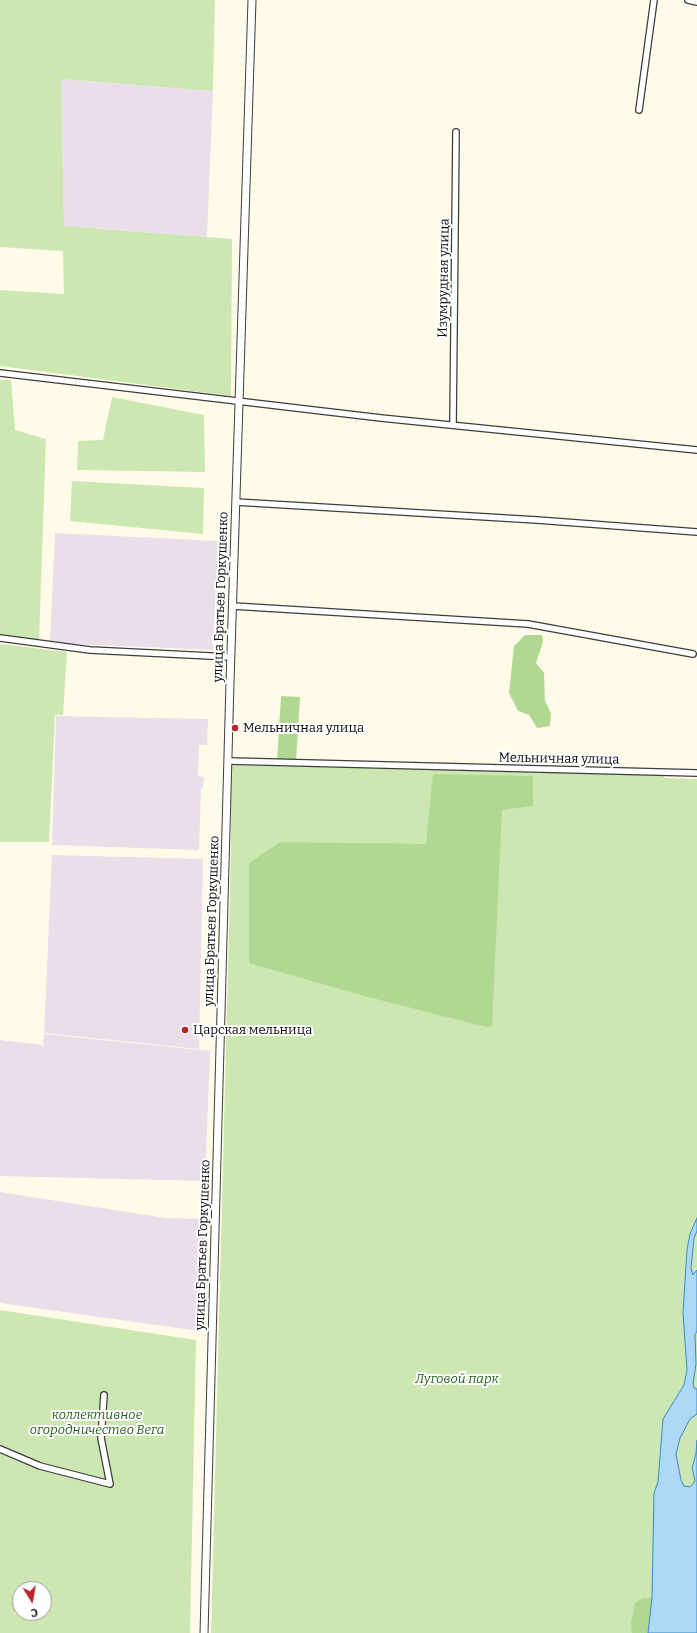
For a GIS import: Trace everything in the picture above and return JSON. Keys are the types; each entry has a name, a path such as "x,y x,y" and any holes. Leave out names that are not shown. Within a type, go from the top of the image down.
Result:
{"street":[{"name":"улица Братьев Горкушенко","path":"204,1633 231,657 240,399 245,163 252,0"},
{"path":"639,110 654,0"},
{"path":"688,0 697,2"},
{"name":"Изумрудная улица","path":"453,425 456,132"},
{"path":"0,373 240,399 453,425 697,450"},
{"path":"236,502 537,520 697,532"},
{"path":"233,606 528,624 693,654"},
{"path":"0,638 90,650 231,657"},
{"name":"Мельничная улица","path":"228,761 697,773"},
{"path":"0,1449 40,1466 110,1484 101,1438 104,1395"}],"shaded area":[{"path":"61,79 213,91 207,237 64,226"},
{"path":"55,533 218,541 213,650 50,643"},
{"path":"56,716 208,719 207,745 199,745 198,776 204,777 203,788 201,788 199,850 52,845"},
{"path":"52,855 203,859 199,1049 44,1033"},
{"path":"44,1034 210,1051 205,1181 0,1176 0,1040 43,1045"},
{"path":"0,1192 165,1218 204,1219 199,1331 0,1303"}],"green space":[{"path":"0,0 215,0 213,91 61,79 64,226 232,239 231,396 0,366 0,290 64,294 63,251 0,247"},
{"path":"0,380 11,380 15,430 46,439 39,640 0,635"},
{"path":"112,397 204,415 205,472 77,470 78,441 103,440"},
{"path":"72,481 204,488 203,534 70,521"},
{"path":"525,635 542,635 543,642 536,663 544,673 545,701 551,713 550,726 537,728 529,715 518,711 509,693 514,646"},
{"path":"0,644 67,652 63,715 55,715 49,842 0,842"},
{"path":"281,696 300,697 296,761 277,760"},
{"name":"Луговой парк","path":"231,765 664,775 664,778 697,779 697,1633 211,1633 231,849"},
{"path":"433,774 533,776 533,806 502,810 492,1026 487,1027 368,997 249,963 249,863 280,842 426,844"},
{"name":"коллективное огородничество Вега","path":"0,1310 196,1340 190,1633 0,1633"},
{"path":"643,1598 652,1598 648,1633 632,1633 631,1623 635,1603"}],"water":[{"path":"697,1218 697,1231 694,1238 691,1268 693,1275 697,1270 697,1331 695,1335 696,1364 693,1384 694,1388 697,1389 697,1414 690,1419 680,1438 676,1454 681,1480 684,1486 690,1487 695,1481 692,1468 696,1454 697,1440 697,1633 648,1633 652,1598 654,1493 658,1482 663,1419 684,1385 687,1370 683,1313 687,1250 690,1234"}],"place":[{"name":"Мельничная улица","path":"235,728"},
{"name":"Царская мельница","path":"185,1030"}]}
